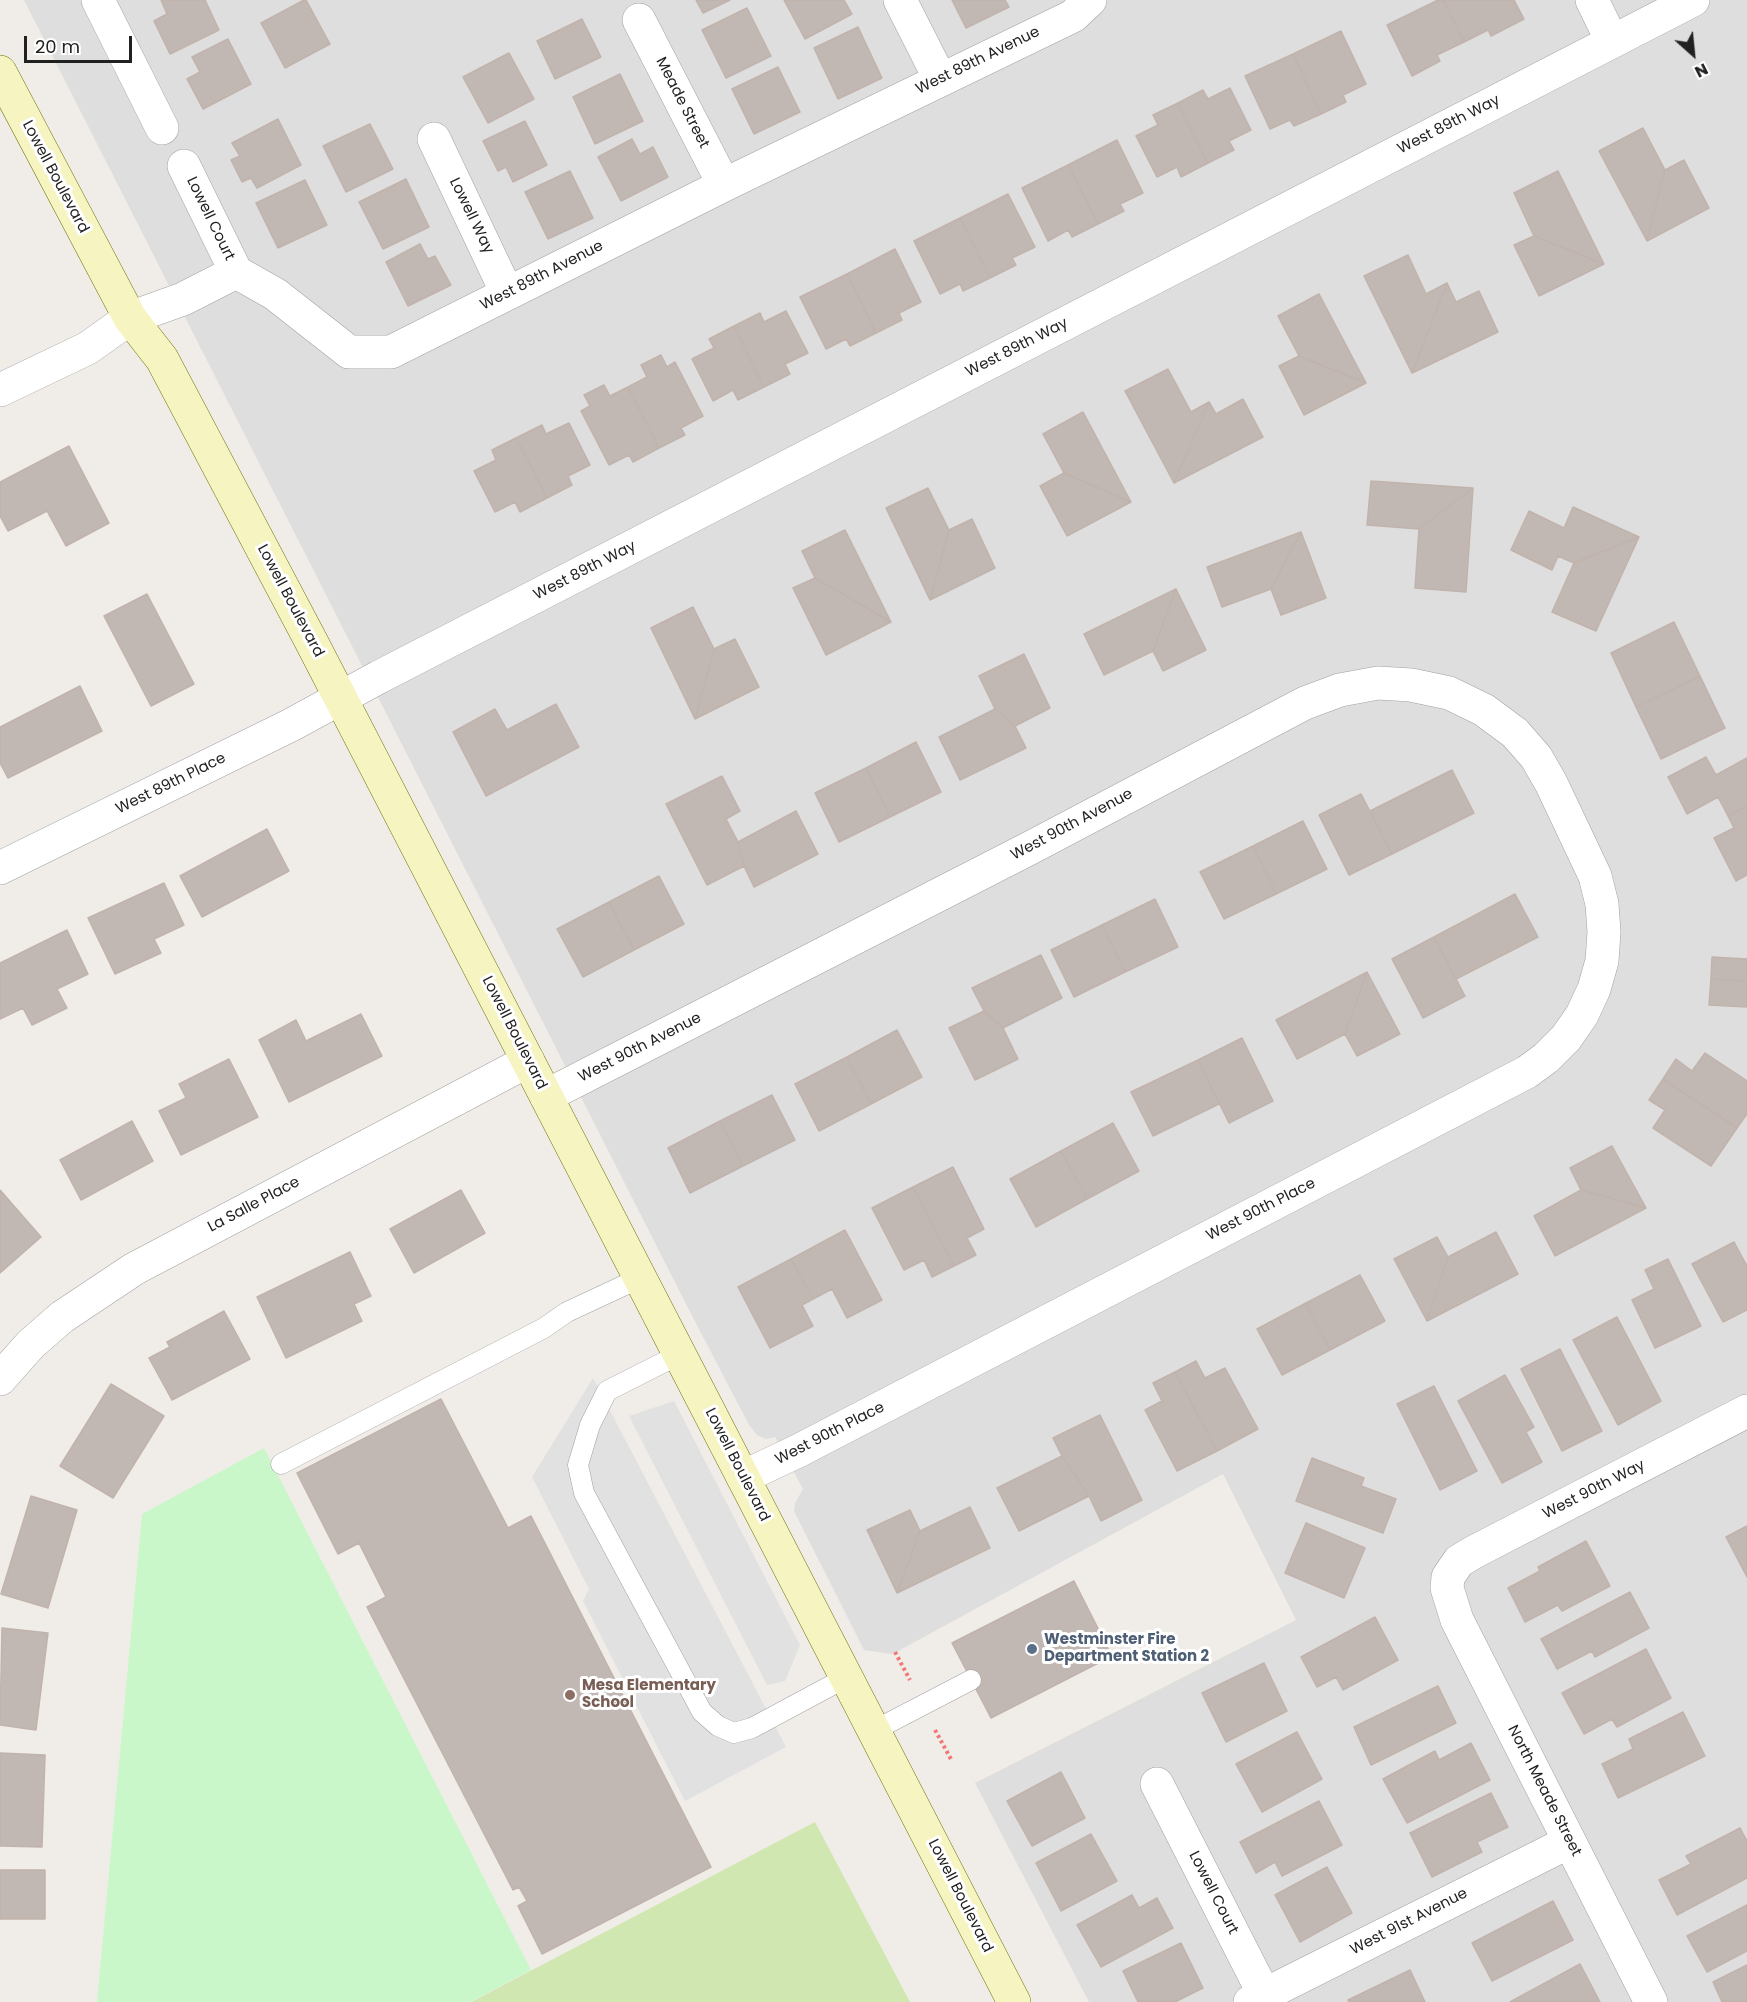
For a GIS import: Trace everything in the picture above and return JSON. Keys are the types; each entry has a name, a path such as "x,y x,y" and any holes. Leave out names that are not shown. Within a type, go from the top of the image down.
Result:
{"street":[{"path":"98,0 162,128"},
{"path":"900,0 940,80"},
{"name":"West 89th Avenue","path":"236,272 275,294 349,352 391,352 724,185 1073,16 1090,0"},
{"path":"1592,0 1612,41"},
{"name":"West 89th Way","path":"341,698 1693,0"},
{"name":"Meade Street","path":"639,20 724,185"},
{"name":"Lowell Boulevard","path":"0,72 130,318 162,359 341,698 1014,2002"},
{"name":"Lowell Way","path":"434,140 507,293"},
{"name":"Lowell Court","path":"184,166 236,272"},
{"path":"0,390 88,348 130,318 183,299 236,272"},
{"name":"West 90th Avenue","path":"546,1096 1030,848 1305,703 1340,690 1378,683 1411,685 1449,693 1484,710 1515,733 1536,757 1569,821"},
{"name":"West 89th Place","path":"0,868 291,725 341,698"},
{"name":"West 90th Place","path":"743,1478 1516,1077 1545,1058 1566,1038 1582,1015 1594,989 1602,961 1604,932 1602,904 1594,876 1569,821"},
{"name":"La Salle Place","path":"0,1379 31,1344 62,1317 134,1269 528,1061"},
{"name":"West 90th Way","path":"1448,1577 1459,1561 1474,1552 1747,1411"},
{"name":"North Meade Street","path":"1448,1577 1447,1588 1457,1620 1651,2002"},
{"name":"Lowell Court","path":"1157,1784 1261,1999"},
{"name":"West 91st Avenue","path":"1261,1999 1569,1842"}],"lane":[{"path":"281,1464 544,1328 571,1310 640,1278"},
{"path":"680,1354 607,1391 590,1425 578,1465 584,1493 702,1712 718,1726 734,1732 753,1728 847,1677"},
{"path":"875,1730 971,1680"}],"shaded area":[{"path":"24,0 1747,0 1747,2002 1089,2002 975,1783 1296,1620 1223,1474 892,1654 864,1650 794,1511 795,1503 803,1489 775,1437 766,1439 757,1435 749,1425"},
{"path":"593,1378 786,1747 685,1801 583,1601 589,1589 532,1477"},
{"path":"674,1401 800,1645 785,1681 767,1685 629,1416"}],"green space":[{"path":"264,1448 531,1970 470,2002 97,2002 142,1514"},
{"path":"815,1822 910,2002 471,2002"}],"building":[{"path":"161,0 205,0 219,30 170,54 154,21 167,14"},
{"path":"304,0 330,44 285,68 261,23"},
{"path":"696,0 730,0 703,13"},
{"path":"784,0 844,0 852,14 805,39"},
{"path":"952,0 1005,0 1009,7 966,28"},
{"path":"1438,0 1443,0 1464,42 1437,55 1440,61 1412,76 1387,25"},
{"path":"1443,0 1514,0 1524,19 1491,36 1488,30 1464,42"},
{"path":"747,8 771,56 726,78 702,30"},
{"path":"582,19 601,57 555,79 537,41"},
{"path":"858,27 882,78 838,99 814,48"},
{"path":"1341,31 1366,84 1343,95 1346,102 1321,114 1293,54"},
{"path":"228,39 251,84 203,109 187,79 200,72 192,57"},
{"path":"509,53 534,99 488,123 463,77"},
{"path":"1293,54 1321,114 1294,126 1290,120 1270,129 1245,76"},
{"path":"778,67 800,112 754,134 732,89"},
{"path":"620,74 643,121 595,144 573,97"},
{"path":"1230,88 1251,130 1229,141 1234,150 1208,163 1178,103 1203,90 1208,99"},
{"path":"1178,103 1208,163 1181,177 1177,167 1157,177 1136,136 1158,125 1153,115"},
{"path":"278,119 301,165 257,188 251,178 242,182 231,160 240,156 232,143"},
{"path":"525,121 547,165 513,182 506,167 498,171 483,141"},
{"path":"370,124 393,169 346,192 323,146"},
{"path":"1643,128 1665,170 1647,241 1599,151"},
{"path":"632,139 640,154 653,147 668,177 621,201 598,157"},
{"path":"1117,140 1143,193 1120,204 1124,211 1098,224 1068,165"},
{"path":"1684,160 1709,208 1647,241 1665,170"},
{"path":"1068,165 1098,224 1072,237 1068,230 1048,241 1022,188"},
{"path":"570,171 593,218 548,239 525,192"},
{"path":"1558,171 1604,264 1534,236 1514,193"},
{"path":"406,179 429,227 383,249 359,202"},
{"path":"305,180 327,225 278,248 256,203"},
{"path":"1008,194 1035,247 1012,258 1016,265 990,278 960,218"},
{"path":"960,218 990,278 963,291 960,284 940,294 914,241"},
{"path":"1534,236 1604,264 1539,296 1514,245"},
{"path":"420,244 428,259 435,256 451,285 408,306 386,262"},
{"path":"895,249 921,302 899,313 902,320 876,333 847,274"},
{"path":"1408,255 1426,294 1447,283 1412,373 1364,276"},
{"path":"847,274 876,333 850,346 846,339 826,349 800,297"},
{"path":"1447,283 1456,302 1479,291 1498,332 1412,373"},
{"path":"1319,294 1366,383 1299,356 1278,316"},
{"path":"786,311 808,353 785,364 790,374 764,387 734,326 760,313 764,322"},
{"path":"734,326 764,387 738,400 733,390 713,401 692,359 714,348 709,339"},
{"path":"661,355 667,367 675,362 703,416 681,428 685,435 659,448 628,387 647,377 641,365"},
{"path":"1299,356 1366,383 1304,415 1279,366"},
{"path":"1168,369 1191,412 1209,402 1174,483 1125,391"},
{"path":"604,385 610,396 628,387 659,448 633,462 629,455 609,465 581,411 590,406 584,395"},
{"path":"1243,399 1263,437 1174,483 1209,402 1216,414"},
{"path":"1083,412 1131,502 1064,473 1043,434"},
{"path":"569,423 590,465 568,476 572,485 547,498 516,438 542,425 546,434"},
{"path":"516,438 547,498 520,512 515,502 495,512 474,471 496,460 492,450"},
{"path":"69,446 109,523 66,546 47,511 8,531 0,516 0,482"},
{"path":"1064,473 1131,502 1067,536 1040,486"},
{"path":"1371,481 1473,488 1419,529 1367,525"},
{"path":"928,488 949,530 930,600 886,508"},
{"path":"1473,488 1466,592 1415,588 1419,529"},
{"path":"1573,507 1639,537 1574,563 1558,556 1552,570 1511,550 1529,511 1564,528"},
{"path":"972,519 995,568 930,600 949,530"},
{"path":"845,530 891,622 815,578 802,551"},
{"path":"1301,532 1271,589 1222,607 1207,567"},
{"path":"1301,532 1326,598 1281,615 1271,589"},
{"path":"1639,537 1596,631 1552,612 1574,563"},
{"path":"815,578 891,622 826,655 793,588"},
{"path":"1176,589 1153,651 1104,675 1084,634"},
{"path":"1176,589 1206,650 1163,671 1153,651"},
{"path":"147,594 194,684 151,706 104,616"},
{"path":"693,607 714,649 695,719 651,628"},
{"path":"1674,622 1700,676 1636,707 1611,653"},
{"path":"735,639 759,687 695,719 714,649"},
{"path":"1024,654 1050,708 1015,726 995,709 979,676"},
{"path":"1700,676 1725,728 1661,759 1636,707"},
{"path":"80,686 102,731 8,778 0,763 0,727"},
{"path":"556,704 579,747 486,796 453,732 495,709 507,730"},
{"path":"995,709 1015,726 1026,748 960,780 939,737"},
{"path":"916,742 941,792 890,817 866,768"},
{"path":"1706,757 1716,775 1747,758 1747,806 1728,816 1718,797 1687,814 1668,777"},
{"path":"866,768 890,817 839,842 815,793"},
{"path":"1452,770 1474,813 1392,854 1370,811"},
{"path":"722,776 740,811 726,819 738,842 744,866 707,885 666,804"},
{"path":"1361,794 1392,854 1349,875 1319,815"},
{"path":"1747,806 1747,875 1736,881 1714,838 1734,828 1728,816"},
{"path":"796,811 818,854 754,887 744,866 738,842"},
{"path":"1303,821 1327,869 1276,894 1253,846"},
{"path":"267,829 289,871 202,917 180,876"},
{"path":"1253,846 1276,894 1224,919 1200,872"},
{"path":"659,876 684,924 634,950 609,902"},
{"path":"164,883 184,925 154,939 161,953 115,974 88,918"},
{"path":"1515,894 1538,937 1456,979 1434,937"},
{"path":"1155,899 1178,947 1125,972 1102,925"},
{"path":"609,902 634,950 583,977 557,929"},
{"path":"1102,925 1125,972 1074,997 1051,950"},
{"path":"67,930 88,974 57,989 67,1008 32,1025 23,1008 0,1019 0,963"},
{"path":"1434,937 1465,996 1423,1018 1392,959"},
{"path":"1041,955 1062,998 1003,1028 984,1011 972,988"},
{"path":"1712,957 1747,959 1747,981 1711,979"},
{"path":"1367,972 1400,1034 1357,1056 1345,1034"},
{"path":"1367,972 1345,1034 1297,1059 1276,1020"},
{"path":"1711,979 1747,981 1747,1007 1709,1005"},
{"path":"984,1011 1003,1028 1018,1059 975,1080 949,1028"},
{"path":"361,1014 382,1056 289,1102 259,1040 296,1020 306,1041"},
{"path":"897,1030 922,1077 871,1104 847,1057"},
{"path":"1242,1038 1273,1101 1229,1123 1198,1060"},
{"path":"1705,1053 1747,1081 1747,1114 1737,1128 1663,1079 1676,1059 1692,1071"},
{"path":"847,1057 871,1104 819,1131 795,1084"},
{"path":"229,1059 258,1117 181,1155 159,1111 186,1098 179,1084"},
{"path":"1198,1060 1219,1104 1153,1136 1131,1092"},
{"path":"1663,1079 1737,1128 1711,1166 1653,1128 1665,1110 1649,1100"},
{"path":"772,1095 795,1140 743,1166 720,1121"},
{"path":"132,1121 153,1161 81,1200 60,1160"},
{"path":"720,1121 743,1166 690,1193 668,1148"},
{"path":"1113,1123 1139,1171 1087,1199 1061,1151"},
{"path":"1612,1146 1646,1208 1581,1190 1570,1168"},
{"path":"1061,1151 1087,1199 1036,1227 1010,1179"},
{"path":"953,1167 984,1229 967,1238 976,1255 954,1266 913,1187"},
{"path":"913,1187 954,1266 932,1277 924,1260 904,1270 872,1208"},
{"path":"0,1190 41,1237 0,1273"},
{"path":"461,1190 485,1233 414,1273 390,1229"},
{"path":"1581,1190 1646,1208 1555,1256 1534,1216"},
{"path":"845,1230 882,1300 847,1318 832,1289 813,1299 791,1259"},
{"path":"1496,1232 1518,1274 1427,1321 1448,1257"},
{"path":"1437,1237 1448,1257 1427,1321 1394,1259"},
{"path":"1734,1242 1747,1266 1747,1310 1723,1322 1692,1264"},
{"path":"350,1252 371,1296 354,1304 362,1321 286,1358 257,1297"},
{"path":"791,1259 813,1299 802,1305 813,1326 770,1348 738,1287"},
{"path":"1668,1259 1701,1326 1655,1348 1632,1300 1654,1289 1645,1270"},
{"path":"1360,1275 1385,1321 1330,1350 1306,1303"},
{"path":"1306,1303 1330,1350 1282,1375 1257,1329"},
{"path":"224,1311 250,1359 172,1400 149,1358 170,1347 167,1342"},
{"path":"1617,1317 1661,1401 1618,1425 1573,1340"},
{"path":"1560,1349 1602,1431 1562,1451 1521,1369"},
{"path":"1196,1361 1205,1378 1225,1368 1258,1429 1217,1451 1175,1372"},
{"path":"1175,1372 1217,1451 1177,1471 1145,1410 1162,1401 1153,1383"},
{"path":"1505,1375 1534,1427 1526,1432 1542,1462 1502,1483 1458,1401"},
{"path":"111,1384 164,1416 113,1498 60,1466"},
{"path":"1434,1386 1477,1471 1440,1490 1397,1404"},
{"path":"441,1399 508,1528 531,1516 711,1867 542,1954 518,1906 527,1901 519,1887 513,1890 367,1607 386,1597 359,1543 338,1554 297,1473"},
{"path":"1100,1415 1142,1500 1101,1521 1089,1496 1062,1456 1053,1438"},
{"path":"1062,1456 1089,1496 1019,1531 997,1488"},
{"path":"1312,1458 1364,1478 1361,1486 1396,1499 1383,1533 1296,1501"},
{"path":"31,1496 77,1510 48,1608 1,1594"},
{"path":"970,1507 990,1548 897,1593 920,1531"},
{"path":"910,1510 920,1531 897,1593 867,1530"},
{"path":"1306,1523 1365,1548 1344,1598 1285,1573"},
{"path":"1747,1526 1747,1577 1726,1537"},
{"path":"1586,1541 1610,1586 1562,1611 1558,1605 1525,1622 1508,1588 1540,1571 1538,1567"},
{"name":"Westminster Fire Department Station 2","path":"1074,1581 1112,1656 991,1718 952,1643"},
{"path":"1630,1592 1649,1628 1595,1657 1592,1651 1557,1669 1541,1639"},
{"path":"1375,1617 1398,1660 1343,1690 1336,1677 1317,1687 1301,1657"},
{"path":"2,1628 48,1633 36,1730 0,1725"},
{"path":"1646,1649 1671,1698 1617,1727 1612,1719 1584,1734 1562,1693"},
{"path":"1264,1663 1287,1711 1226,1742 1202,1693"},
{"path":"1438,1686 1456,1723 1371,1765 1354,1727"},
{"path":"1683,1712 1705,1756 1618,1798 1602,1764 1633,1749 1629,1739"},
{"path":"1297,1732 1322,1779 1262,1812 1236,1764"},
{"path":"1471,1743 1490,1780 1407,1823 1383,1779 1435,1751 1439,1760"},
{"path":"0,1753 45,1755 42,1847 0,1846"},
{"path":"1061,1772 1085,1818 1032,1846 1007,1801"},
{"path":"1491,1793 1508,1827 1477,1842 1482,1852 1432,1877 1410,1833"},
{"path":"1319,1801 1342,1845 1282,1876 1275,1862 1256,1873 1240,1842"},
{"path":"1740,1828 1747,1841 1747,1878 1677,1915 1659,1880 1691,1864 1686,1856"},
{"path":"1091,1834 1117,1881 1061,1911 1036,1863"},
{"path":"1327,1867 1352,1913 1300,1942 1275,1895"},
{"path":"0,1870 45,1870 45,1919 0,1919"},
{"path":"1132,1895 1139,1908 1157,1898 1173,1928 1101,1967 1077,1925"},
{"path":"1553,1901 1573,1940 1492,1981 1472,1943"},
{"path":"1747,1905 1747,1951 1707,1972 1687,1936"},
{"path":"1181,1943 1203,1988 1175,2002 1138,2002 1123,1971"},
{"path":"1580,1964 1600,2002 1510,2002"},
{"path":"1747,1965 1747,2002 1722,2002 1713,1982"},
{"path":"1410,1970 1425,2002 1349,2002 1348,2000"}],"place":[{"name":"Westminster Fire Department Station 2","path":"1032,1649"},
{"name":"Mesa Elementary School","path":"570,1695"}]}
